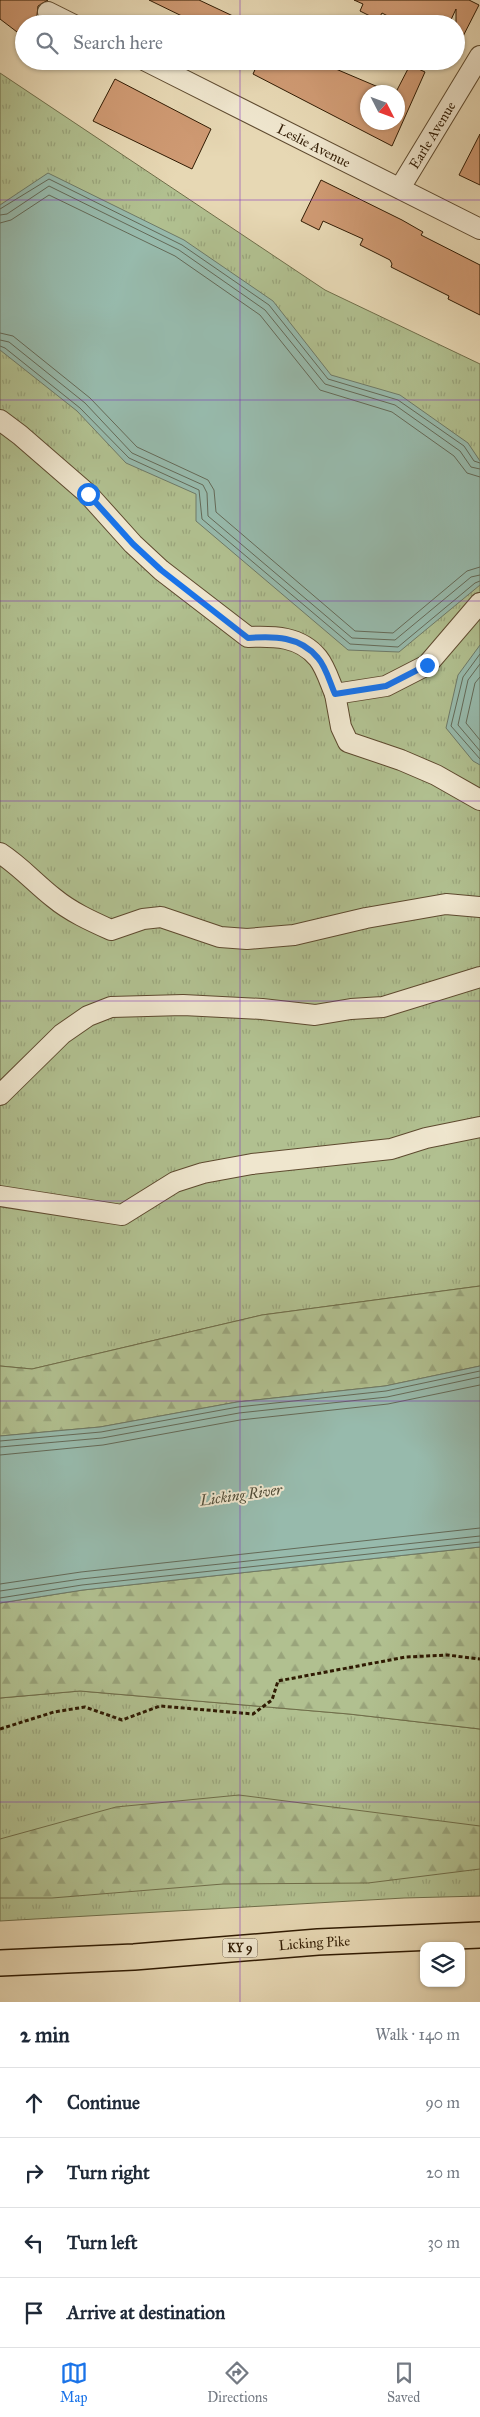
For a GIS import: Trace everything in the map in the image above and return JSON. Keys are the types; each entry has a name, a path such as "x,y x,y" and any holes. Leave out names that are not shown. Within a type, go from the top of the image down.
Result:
{"main road":[{"name":"Licking Pike","path":"0,1963 134,1957 318,1942 480,1934"}],"street":[{"path":"48,12 54,15"},
{"name":"Earle Avenue","path":"400,188 480,56"},
{"name":"Leslie Avenue","path":"164,70 480,229"},
{"path":"0,420 88,494 133,544 161,570 248,638 272,636 299,642 319,659 335,694 341,727 348,742 410,763 436,775 480,800"},
{"path":"335,694 386,686 427,665 480,603"},
{"path":"0,853 17,864 54,898 83,918 111,930 143,919 161,917 220,937 247,939 294,935 366,918 446,904 480,907"},
{"path":"0,1095 62,1034 88,1016 111,1007 183,1005 315,1015 351,1009 383,1007 480,978"},
{"path":"0,1196 122,1215 175,1182 203,1173 252,1164 391,1149 426,1138 480,1127"}],"path":[{"path":"0,1729 54,1712 85,1708 122,1720 160,1706 253,1714 272,1700 278,1681 406,1657 447,1655 480,1659"}],"green space":[{"path":"0,73 325,290 480,364 480,1286 262,1315 32,1369 0,1366"},
{"path":"480,1286 480,1366 385,1386 237,1402 100,1427 0,1436 0,1366 32,1369 262,1315"},
{"path":"480,1547 480,1729 349,1714 80,1691 0,1698 0,1603 83,1590"},
{"path":"80,1691 349,1714 480,1729 480,1896 404,1898 0,1921 0,1698"},
{"path":"239,1795 480,1826 480,1869 368,1883 223,1884 52,1898 0,1898 0,1839 116,1807"}],"water":[{"path":"48,173 184,240 273,301 331,375 400,395 468,443 480,461 480,585 399,652 348,650 196,521 196,494 126,463 77,411 0,350 0,205"},
{"path":"480,645 480,765 473,761 446,728 458,675"},
{"name":"Licking River","path":"480,1366 480,1547 83,1590 0,1603 0,1436 100,1427 237,1402 385,1386"}],"building":[{"path":"0,0 48,0 38,6 37,15 15,15 15,30 0,19"},
{"path":"149,0 199,0 231,15 180,15"},
{"path":"354,0 469,0 479,5 465,32 465,15 456,15 456,9 453,15 386,15 382,13 381,15 368,15 360,11 363,4"},
{"path":"255,70 338,70 374,85 360,85 360,129 253,74"},
{"path":"407,70 421,70 425,72 405,117 405,85 400,85"},
{"path":"115,79 211,129 192,169 93,121"},
{"path":"361,130 399,130 392,146"},
{"path":"480,134 480,185 459,175"},
{"path":"321,180 402,220 423,232 421,235 480,265 480,315 448,299 449,296 391,267 390,260 360,245 363,239 323,221 319,230 301,221"}],"route":[{"path":"88,494 133,544 161,570 248,638 272,636 299,642 319,659 335,694 386,686 427,665"}]}
